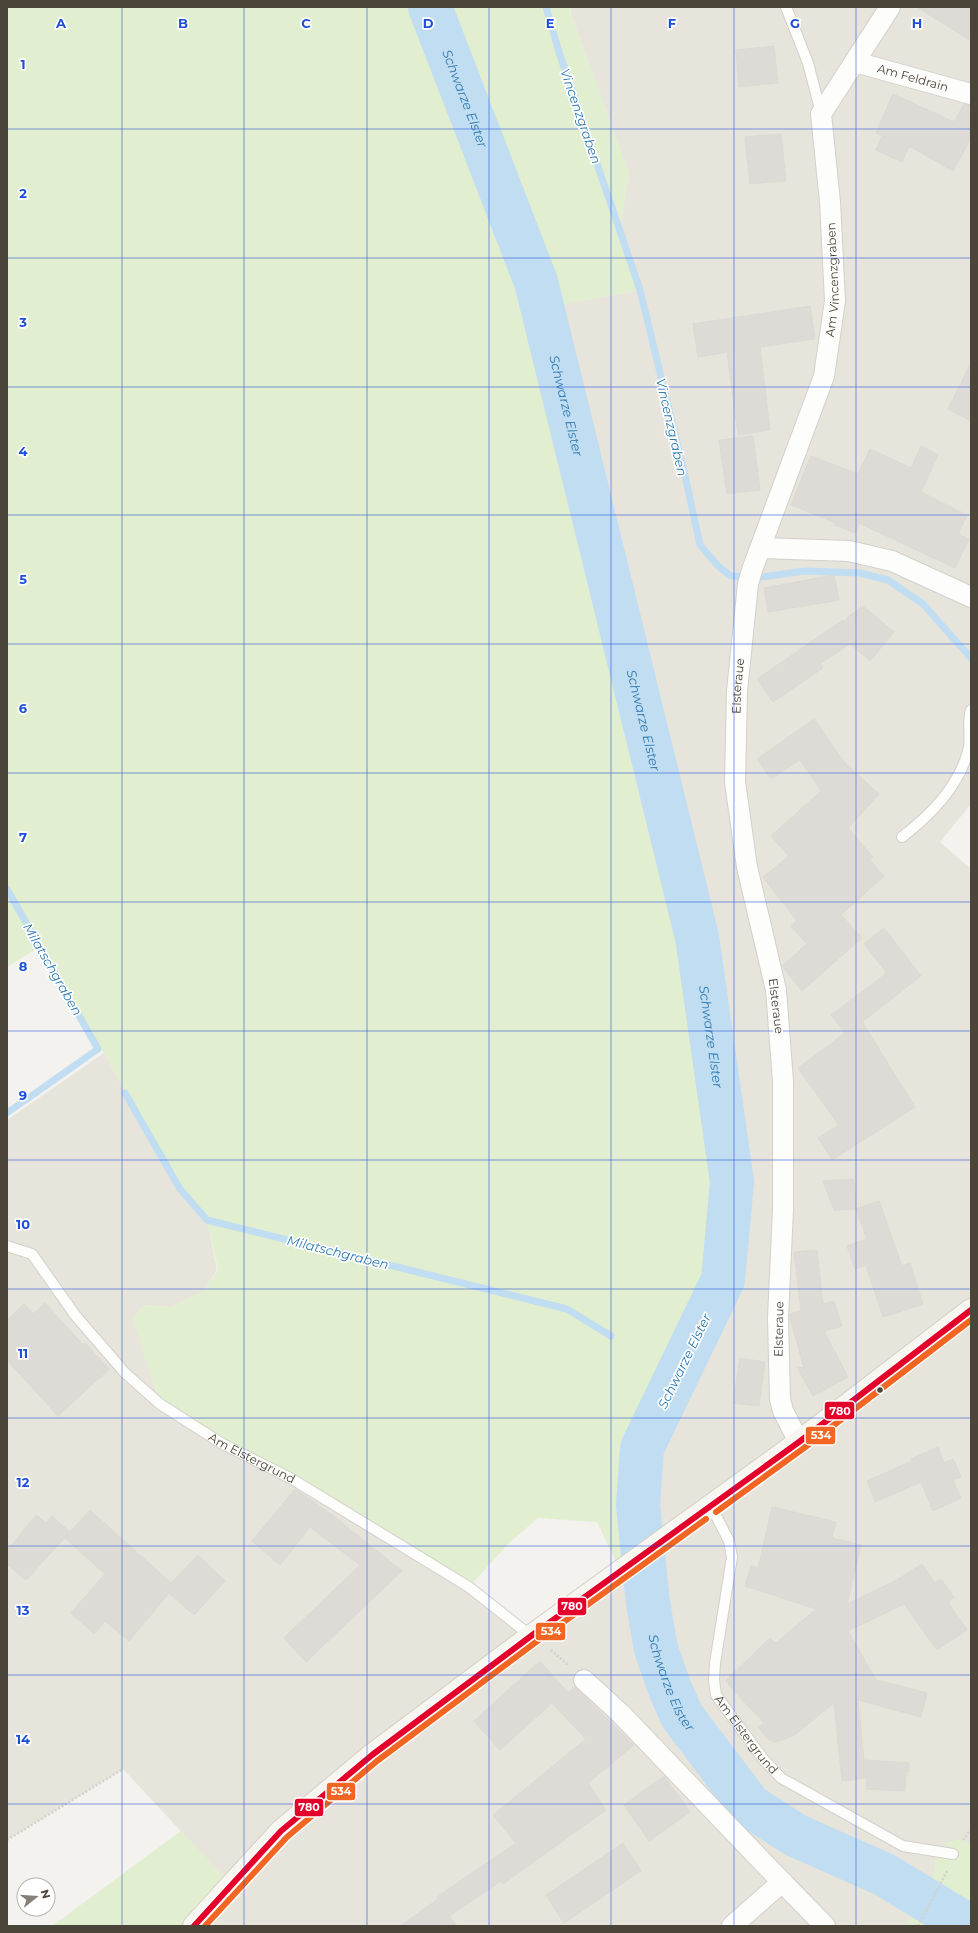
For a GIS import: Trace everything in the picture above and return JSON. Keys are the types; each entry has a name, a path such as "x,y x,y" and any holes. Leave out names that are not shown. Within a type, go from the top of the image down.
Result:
{"main road":[{"path":"194,1926 281,1831 372,1755 620,1570 799,1442 971,1310"}],"street":[{"path":"821,114 890,7"},
{"name":"Am Feldrain","path":"855,62 971,94"},
{"name":"Am Vincenzgraben","path":"750,577 824,376 835,301 830,202 821,114"},
{"path":"761,548 849,551 892,561 971,597"},
{"name":"Elsteraue","path":"750,577 737,691 735,782 748,867 776,990 783,1081 783,1209 778,1318 779,1386 780,1399 784,1412 799,1442"},
{"path":"584,1680 620,1714 825,1926"},
{"path":"732,1926 782,1882"}],"lane":[{"name":"Am Vincenzgraben","path":"786,7 808,63 821,114"},
{"path":"902,837 921,822 959,777 966,761 970,744 971,710"},
{"name":"Am Elstergrund","path":"7,1246 32,1254 75,1315 124,1373 160,1404 221,1443 292,1479 469,1587 531,1636"},
{"name":"Am Elstergrund","path":"711,1506 729,1541 732,1557 715,1663 714,1680 716,1695 724,1707 764,1760 781,1778 904,1846 953,1854"}],"path":[{"path":"531,1636 548,1647 584,1680"},
{"path":"7,1840 123,1768"},
{"path":"918,1926 945,1878"}],"shaded area":[{"path":"571,7 971,7 971,804 940,842 971,869 971,1926 194,1926 231,1885 123,1769 7,1840 7,1120 104,1053 180,1190 207,1220 217,1270 204,1291 170,1307 144,1305 133,1319 160,1404 469,1587 531,1636 646,1553 638,1505 642,1448 723,1280 732,1182 697,937 543,308 640,290 620,227 629,173 571,14"}],"green space":[{"path":"7,7 570,7 571,14 629,173 620,227 640,290 543,308 697,937 732,1182 723,1280 642,1448 638,1505 645,1553 620,1570 597,1522 538,1518 508,1544 469,1587 160,1404 133,1319 144,1305 170,1307 204,1291 218,1270 207,1220 180,1189 104,1053 41,946 7,967"},
{"path":"181,1831 231,1885 194,1926 52,1926"},
{"path":"964,1839 971,1844 971,1926 907,1926 934,1873 936,1851 950,1841"}],"building":[{"path":"917,7 971,7 971,41"},
{"path":"774,46 778,83 739,87 736,50"},
{"path":"893,94 954,122 964,104 971,105 971,138 953,171 909,146 902,162 876,150 882,136 876,133"},
{"path":"781,134 786,181 750,184 745,137"},
{"path":"810,306 815,339 760,347 770,430 738,435 727,352 698,357 693,324"},
{"path":"971,363 971,421 948,409"},
{"path":"753,436 760,490 727,494 719,440"},
{"path":"921,446 938,455 921,492 967,515 958,534 969,539 955,568 859,523 855,533 835,525 836,523 791,505 811,456 858,474 870,449 911,468"},
{"path":"834,575 839,600 768,612 764,588"},
{"path":"863,606 894,632 870,661 850,644 820,664 823,668 773,702 757,679 843,620 844,622 850,615"},
{"path":"814,719 845,763 879,794 848,828 873,857 870,860 884,876 841,915 862,938 802,991 782,966 807,944 791,926 797,921 763,877 789,856 771,836 821,791 800,760 771,779 757,759"},
{"path":"884,928 921,976 862,1022 915,1107 832,1160 818,1138 839,1125 798,1068 845,1033 831,1015 887,973 864,944"},
{"path":"854,1179 856,1209 834,1210 823,1181"},
{"path":"879,1201 902,1266 910,1263 923,1304 883,1317 866,1265 855,1269 847,1246 867,1239 856,1209"},
{"path":"817,1250 823,1304 834,1301 842,1326 824,1331 848,1377 813,1396 797,1367 804,1368 790,1314 801,1311 794,1252"},
{"path":"45,1303 83,1345 85,1343 109,1369 58,1416 7,1360 7,1320 24,1304 33,1314"},
{"path":"740,1358 765,1362 759,1406 733,1403"},
{"path":"938,1447 944,1463 953,1459 961,1477 953,1480 961,1498 933,1511 921,1482 875,1502 867,1481 912,1461 911,1459"},
{"path":"295,1489 335,1517 402,1571 306,1662 284,1638 360,1565 310,1527 280,1565 252,1541"},
{"path":"772,1507 836,1522 832,1538 861,1545 847,1604 895,1581 922,1564 935,1583 941,1579 954,1597 948,1602 967,1630 937,1650 904,1604 848,1631 876,1680 927,1693 921,1717 858,1700 864,1760 909,1763 909,1772 906,1772 905,1791 866,1789 867,1778 842,1781 834,1703 796,1734 775,1742 769,1740 758,1727 764,1723 725,1681 770,1638 776,1643 816,1609 745,1586 751,1566 758,1568"},
{"path":"90,1510 171,1583 198,1555 225,1581 194,1615 169,1593 129,1641 105,1621 94,1634 71,1613 105,1574 65,1538 69,1533 26,1580 7,1564 7,1551 36,1515 46,1523 52,1516 70,1532"},
{"path":"540,1661 568,1693 575,1687 634,1745 588,1783 606,1810 503,1884 501,1881 449,1916 457,1926 400,1926 438,1899 437,1897 516,1843 493,1815 586,1739 552,1703 500,1750 474,1721"},
{"path":"664,1776 690,1812 649,1841 624,1805"},
{"path":"623,1843 641,1871 564,1923 546,1895"}],"waterway":[{"name":"Schwarze Elster","path":"430,7 536,282 697,937 732,1182 723,1280 642,1448 638,1505 648,1603 656,1649 670,1689 682,1716 750,1806 795,1835 885,1875 969,1926"},
{"name":"Vincenzgraben","path":"546,7 559,52 640,290 686,480 700,545 718,566 731,576 762,577 804,571 860,573 888,580 923,604 971,658"},
{"name":"Milatschgraben","path":"7,889 98,1049 7,1113"},
{"name":"Milatschgraben","path":"125,1093 180,1189 207,1220 567,1309 611,1336"}],"transit line":[{"name":"780","path":"194,1926 281,1831 372,1755 531,1636 799,1442 971,1310"},
{"name":"534","path":"716,1512 804,1448 971,1320"},
{"name":"534","path":"205,1926 287,1837 377,1761 536,1642 706,1519"}]}
